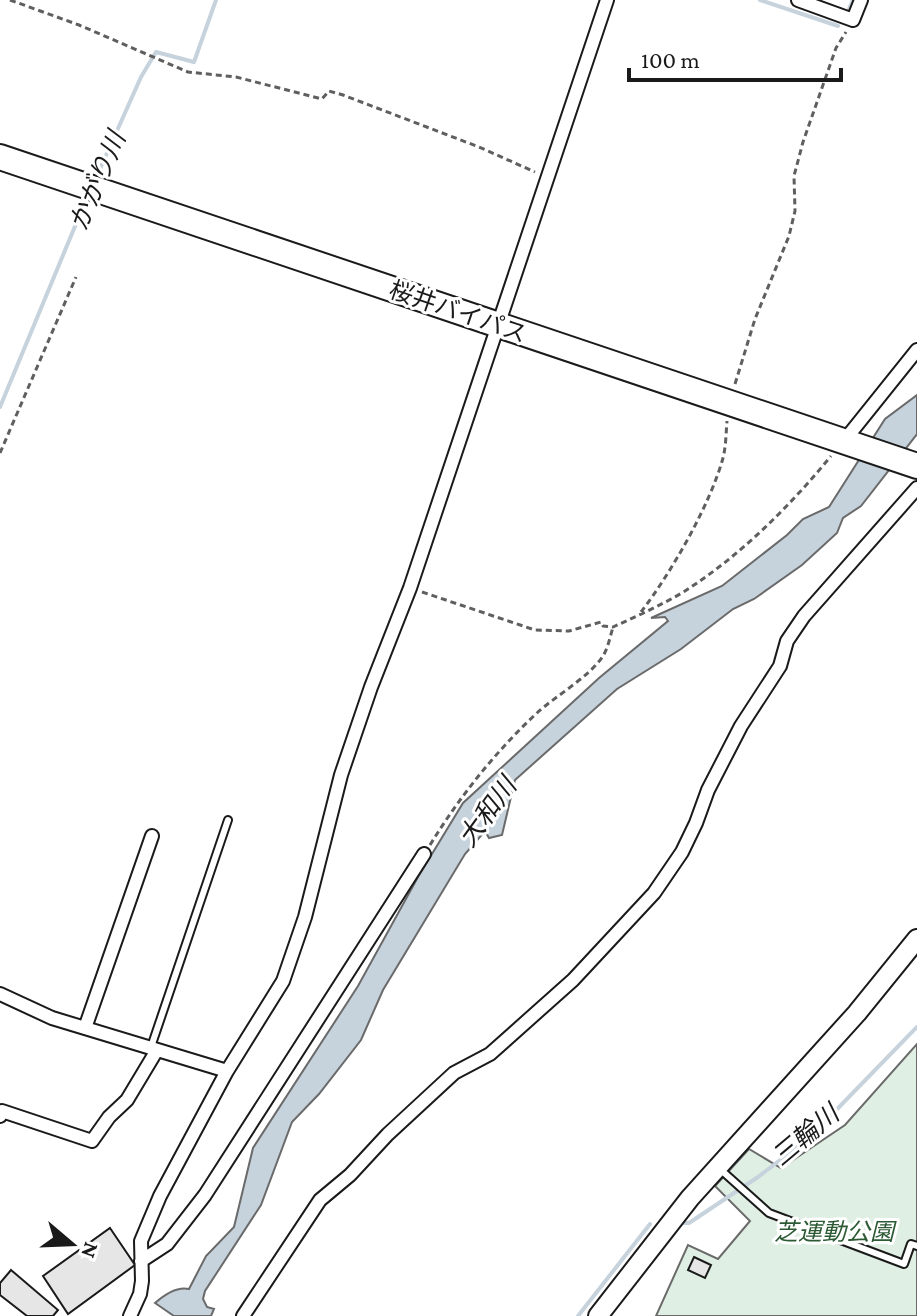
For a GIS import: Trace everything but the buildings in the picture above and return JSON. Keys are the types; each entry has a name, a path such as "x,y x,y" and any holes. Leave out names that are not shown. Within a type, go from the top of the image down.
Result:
{"highway":[{"name":"桜井バイパス","path":"0,157 853,444 916,473"}],"street":[{"path":"130,1316 140,1294 141,1241 160,1196 227,1071 283,981 305,917 341,775 410,588 607,0"},
{"path":"798,0 853,20 861,0"},
{"path":"853,444 917,350"},
{"path":"243,1316 320,1200 350,1175 388,1134 454,1073 490,1054 573,980 654,893 682,852 708,790 741,726 780,666 787,641 916,473"},
{"path":"85,1028 152,836"},
{"path":"141,1261 167,1244 205,1195 424,854"},
{"path":"598,1316 690,1198 723,1172 917,939"},
{"path":"0,994 52,1018 227,1071"},
{"path":"0,1116 2,1111 92,1141 109,1117 127,1100 154,1049"}],"lane":[{"path":"154,1049 228,820"},
{"path":"723,1172 769,1213 904,1264 911,1244 917,1246"}],"path":[{"path":"10,0 94,31 179,69 236,77 322,99 329,91 343,95 479,147 546,177"},
{"path":"639,615 657,593 706,498 723,457 730,404 755,319 789,236 795,211 794,176 803,142 836,48 853,20"},
{"path":"0,453 76,277"},
{"path":"410,588 535,630 569,631 601,622 603,626 613,627 683,592 760,533 853,444"},
{"path":"424,854 455,803 478,776 538,713 604,655 613,627"}],"green space":[{"name":"芝運動公園","path":"917,1044 917,1316 656,1316 688,1245 718,1259 750,1221 715,1186 749,1149 781,1168 845,1125"}],"water":[{"name":"大和川","path":"917,395 917,434 861,506 843,518 837,533 802,565 754,599 733,609 681,649 617,689 515,780 502,835 489,838 485,831 465,854 383,990 361,1040 319,1094 292,1122 261,1205 205,1291 203,1299 207,1307 214,1309 211,1316 174,1316 155,1303 175,1290 189,1289 206,1256 234,1227 253,1148 358,986 463,803 599,678 668,621 665,617 651,618 722,586 803,519 829,507 885,419"}],"waterway":[{"name":"かがり川","path":"95,180 141,77 156,52 194,62 216,0"},
{"name":"かがり川","path":"760,0 838,26"},
{"name":"かがり川","path":"849,9 853,0"},
{"name":"かがり川","path":"0,407 88,195"},
{"name":"三輪川","path":"680,1223 689,1223 758,1177 810,1137 917,1027"},
{"name":"三輪川","path":"578,1316 650,1224"}]}
